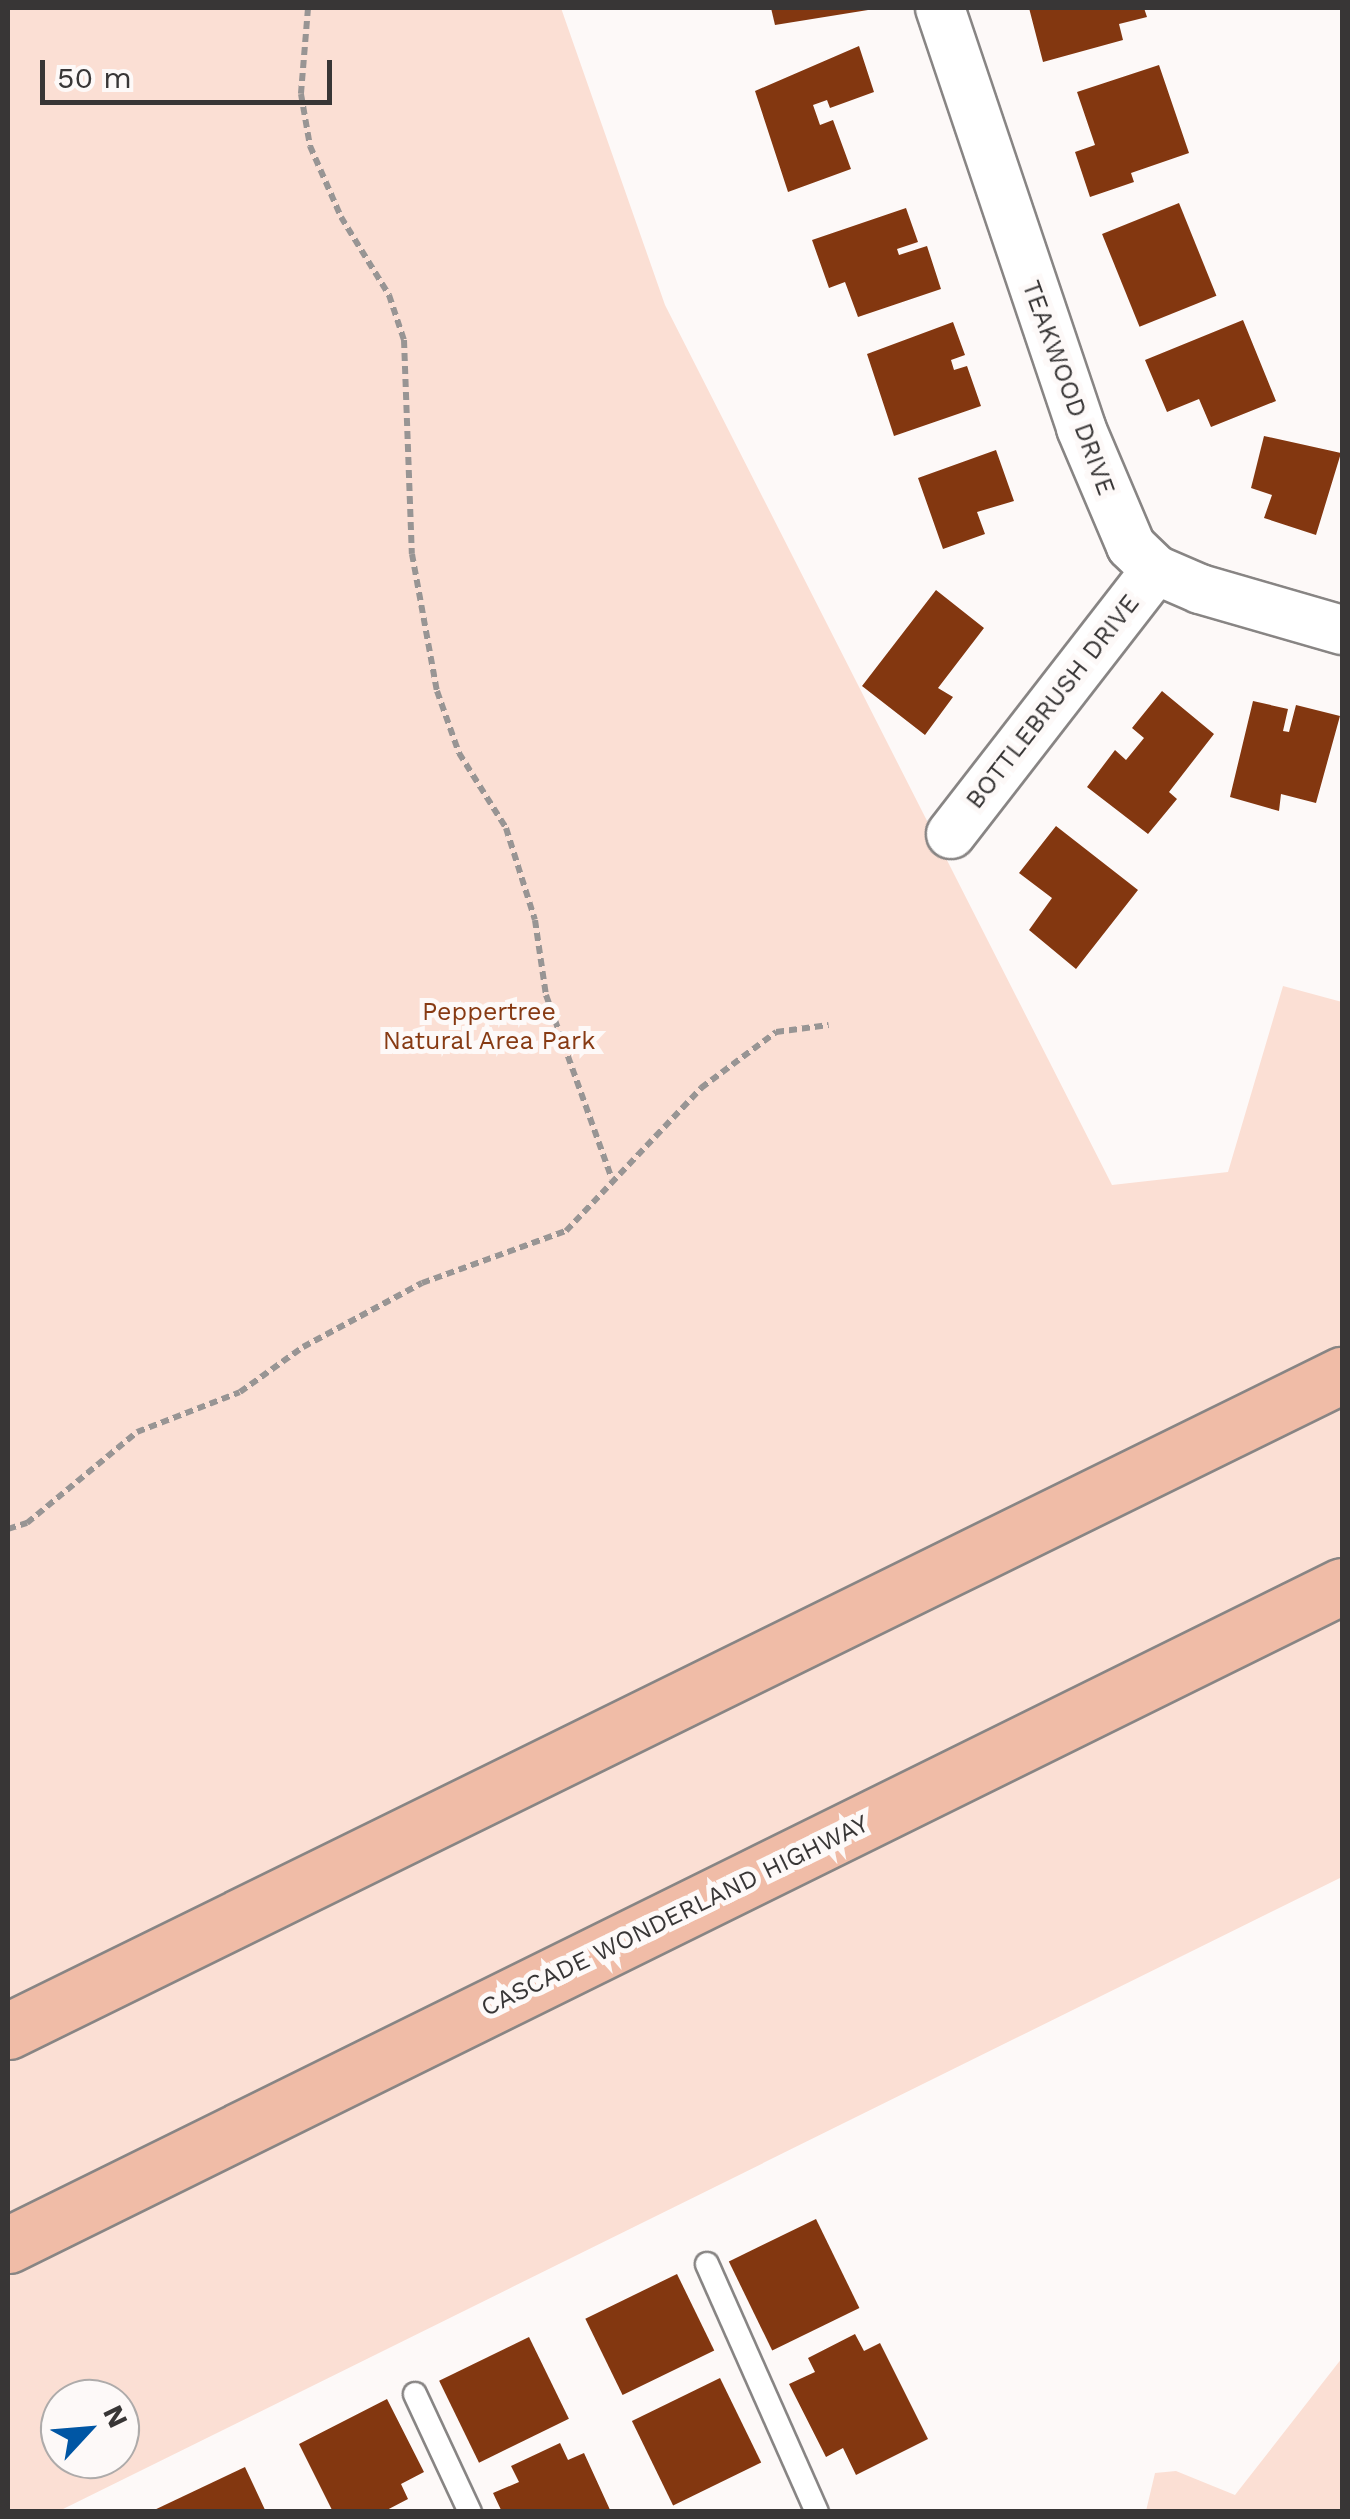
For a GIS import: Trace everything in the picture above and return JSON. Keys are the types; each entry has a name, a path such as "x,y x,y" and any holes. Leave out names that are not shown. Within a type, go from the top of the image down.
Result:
{"highway":[{"path":"8,2031 1342,1376"},
{"name":"CASCADE WONDERLAND HIGHWAY","path":"8,2245 1342,1586"}],"street":[{"name":"TEAKWOOD DRIVE","path":"940,8 1113,514 1131,546 1156,570 1242,605 1342,630"},
{"name":"BOTTLEBRUSH DRIVE","path":"951,834 1156,570"}],"lane":[{"path":"707,2264 817,2512"},
{"path":"415,2394 470,2512"}],"path":[{"path":"308,8 301,94 310,146 341,217 389,295 404,340 412,554 437,691 458,753 506,828 535,920 546,995 612,1179"},
{"path":"8,1529 27,1523 146,1427 240,1392 303,1348 422,1283 566,1230 701,1088 764,1040 829,1024"}],"green space":[{"name":"Peppertree Natural Area Park","path":"8,8 561,8 665,305 1112,1185 1228,1172 1283,986 1342,1002 1342,1877 140,2471 140,2379 40,2379 40,2479 124,2479 57,2512 8,2511"},
{"path":"1342,2358 1342,2511 1146,2511 1155,2473 1176,2471 1235,2495"}],"building":[{"path":"771,8 867,8 868,10 775,25"},
{"path":"1029,8 1144,8 1147,17 1119,24 1123,40 1043,62"},
{"path":"859,46 874,92 830,108 827,100 813,105 820,125 833,120 851,169 788,192 755,91"},
{"path":"1159,65 1189,153 1131,173 1134,182 1090,197 1075,152 1095,145 1077,92"},
{"path":"1179,203 1216,296 1140,327 1102,234"},
{"path":"906,208 918,242 897,249 899,255 927,246 941,289 858,317 845,282 829,288 812,240"},
{"path":"1243,320 1276,401 1211,427 1199,399 1167,412 1145,360"},
{"path":"953,322 965,355 951,360 954,370 967,366 981,406 894,436 867,354"},
{"path":"1264,436 1341,453 1316,535 1264,518 1272,495 1251,488"},
{"path":"996,450 1014,501 977,512 985,534 943,549 918,478"},
{"path":"936,590 984,628 938,688 953,697 925,735 862,686"},
{"path":"1162,691 1214,734 1169,792 1177,799 1148,834 1087,787 1115,750 1126,760 1144,738 1132,728"},
{"path":"1253,701 1288,709 1283,731 1289,732 1296,705 1340,716 1316,803 1281,794 1279,811 1230,797"},
{"path":"1056,826 1138,890 1076,969 1029,930 1052,898 1019,873"},
{"path":"816,2219 859,2308 772,2351 729,2262"},
{"path":"677,2274 714,2350 623,2395 585,2319"},
{"path":"855,2334 864,2351 880,2343 928,2439 856,2475 843,2448 826,2457 789,2384 815,2372 808,2358"},
{"path":"529,2337 569,2419 479,2463 439,2381"},
{"path":"720,2378 761,2462 673,2505 632,2421"},
{"path":"387,2399 424,2472 401,2484 408,2499 383,2512 333,2512 299,2444"},
{"path":"560,2443 568,2460 584,2453 611,2512 502,2512 493,2493 519,2482 511,2466"},
{"path":"245,2467 266,2512 150,2512"}]}
